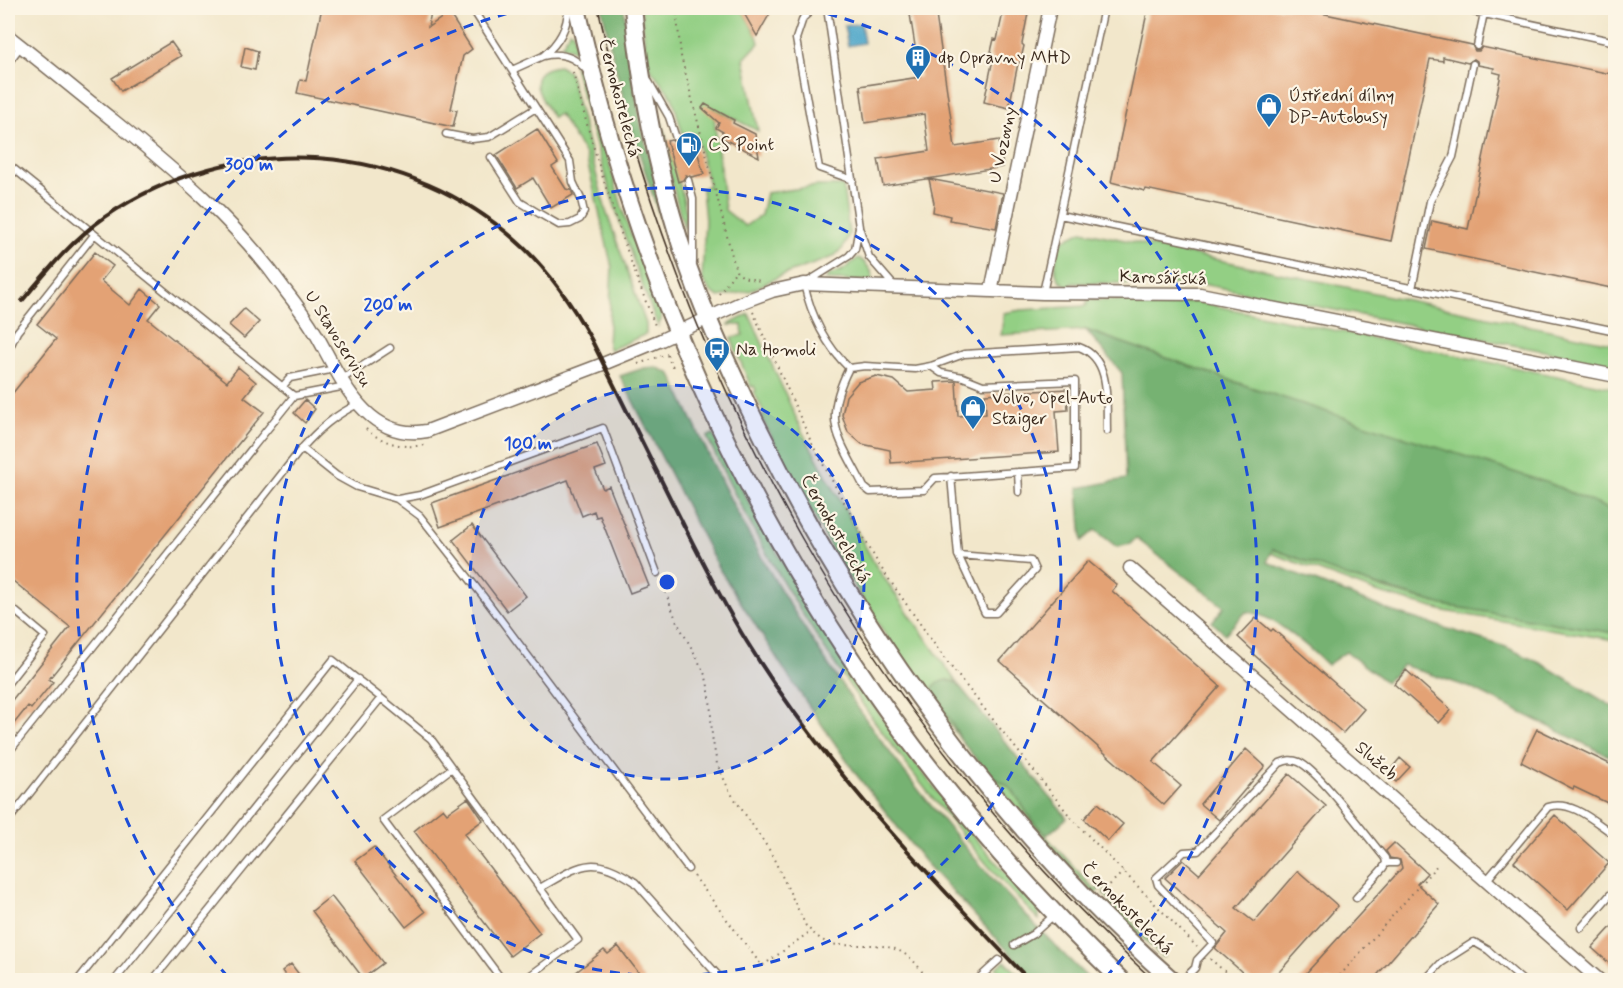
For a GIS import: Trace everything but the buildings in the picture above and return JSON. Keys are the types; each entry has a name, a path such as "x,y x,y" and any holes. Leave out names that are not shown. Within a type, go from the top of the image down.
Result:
{"main road":[{"name":"Černokostelecká","path":"577,8 594,80 630,205 677,333 680,363 722,434 762,512 815,604 894,723 994,849 1055,915 1121,981"},
{"name":"Černokostelecká","path":"633,8 639,65 661,177 693,278 749,410 796,502 853,599 906,679 964,757 1023,829 1112,924 1172,981"}],"street":[{"name":"U Vozovny","path":"991,291 1050,8"},
{"name":"U Stavoservisu","path":"8,36 183,177 221,213 255,250 284,287 315,331 358,404 373,418 391,429 414,434 427,432 603,364 677,333 708,317"},
{"name":"Karosářská","path":"708,317 772,291 804,284 1043,293 1200,294 1616,376"},
{"name":"Služeb","path":"1130,568 1599,981"}],"lane":[{"path":"472,8 570,161 573,182 584,212 580,219 570,224 559,225 520,202 491,157"},
{"path":"543,56 563,33 567,23 568,8"},
{"path":"814,8 803,18 796,39 819,168 853,180"},
{"path":"827,8 859,227 869,257 896,288"},
{"path":"1043,293 1104,8"},
{"path":"1456,8 1616,42"},
{"path":"1477,46 1484,14"},
{"path":"8,63 21,46"},
{"path":"512,70 543,56 557,54 568,56 585,67 594,80"},
{"path":"1412,289 1430,201 1453,157 1473,64"},
{"path":"639,65 669,117 676,138"},
{"path":"446,134 472,139 489,137 536,108"},
{"path":"8,165 294,396"},
{"path":"688,180 693,199 693,278"},
{"path":"1060,215 1616,331"},
{"path":"859,227 855,249 849,256 804,284 808,304 814,318 837,357 849,368 866,366 915,369 931,366 964,354 1079,346 1090,351 1099,361 1104,372 1107,431"},
{"path":"8,351 17,332 94,236"},
{"path":"8,753 294,396 341,378 390,348"},
{"path":"849,368 839,386 833,410 835,429 864,487 870,492 924,490 935,478 951,476 1075,468 1075,381 983,385 963,377 941,373 931,366"},
{"path":"282,387 290,378 341,378"},
{"path":"8,821 302,448 325,423 358,404"},
{"path":"397,499 420,495 603,428 657,573"},
{"path":"302,448 337,476 357,487 397,499 415,511 429,526 688,869"},
{"path":"1018,472 1018,492"},
{"path":"951,476 958,555 985,613 996,613 1035,570 1031,561 958,555"},
{"path":"8,605 45,636 8,683"},
{"path":"78,981 333,660 432,739 578,940 524,981"},
{"path":"115,981 358,680"},
{"path":"153,981 381,698"},
{"path":"1183,981 1195,968 1197,960 1213,943 1158,885 1156,878 1184,852 1198,851 1280,763 1287,760 1297,761 1306,766 1331,792 1385,858 1386,863"},
{"path":"452,768 383,820 502,981"},
{"path":"1485,881 1548,807 1564,805 1575,809 1616,836"},
{"path":"1356,898 1386,863 1396,863"},
{"path":"540,888 579,866 599,864 624,875 636,882 722,981"},
{"path":"1581,928 1616,888"},
{"path":"1014,945 1033,934 1055,915"},
{"path":"1425,981 1441,963 1474,942 1488,950 1522,981"},
{"path":"977,981 999,960"}],"path":[{"path":"676,8 681,56 736,271 743,277 769,283"},
{"path":"571,67 608,197 656,328"},
{"path":"719,294 736,271"},
{"path":"752,310 813,446 879,565 944,658 1073,820 1204,953 1235,981"},
{"path":"666,352 680,363"},
{"path":"657,573 677,622 706,678 717,764 730,792 770,851 806,926 830,944 876,944 894,948 908,955 920,967 927,981"},
{"path":"1336,981 1439,863"},
{"path":"688,869 762,966 811,931"},
{"path":"1100,898 1098,895 1123,872"}],"green space":[{"path":"602,8 624,8 631,68 642,129 672,239 670,242 639,154 615,67"},
{"path":"641,8 741,8 759,43 744,59 758,131 713,108 725,210 745,226 761,215 766,193 818,186 843,186 849,234 843,248 833,257 780,276 750,291 719,297 711,292 702,279 705,220 702,189 709,185 695,134 683,135 672,97 647,64"},
{"path":"570,30 573,32 576,51 562,45"},
{"path":"574,65 581,72 586,83 626,221 661,313 658,326 612,197"},
{"path":"559,66 569,72 606,211 646,324 646,334 610,350 608,345 612,267 586,156 559,114 553,118 537,86 540,73"},
{"path":"654,111 662,123 683,197 686,213 684,229"},
{"path":"1082,231 1615,344 1615,365 1202,284 1072,283 1071,287 1064,284 1056,274 1057,255 1060,242"},
{"path":"858,258 871,272 873,277 870,281 826,280 827,276 843,270"},
{"path":"1088,300 1197,302 1615,388 1615,512 1551,484 1250,387 1086,330 1001,335 1004,313 1086,306"},
{"path":"749,314 803,433 876,566 957,683 947,680 934,701 949,718 963,743 893,647 834,553 761,417 765,415 754,392 756,391 754,386 751,387 731,338 743,335 742,325 728,325"},
{"path":"1086,330 1250,387 1551,484 1615,512 1615,633 1443,605 1351,578 1273,549 1267,562 1390,611 1506,647 1542,664 1615,708 1615,759 1471,688 1403,665 1386,682 1346,652 1327,665 1278,624 1256,614 1246,612 1225,634 1212,622 1224,607 1136,538 1130,544 1117,547 1095,530 1082,541 1078,488 1126,479 1122,373"},
{"path":"656,367 671,374 756,548 804,628 877,735 957,838 1044,934 1090,980 1035,980 924,861 856,774 791,680 718,567 620,376 644,368"},
{"path":"713,434 782,561 858,682 942,798 1037,907 1039,920 998,877 934,800 901,758 839,670 755,533 707,437"},
{"path":"1272,549 1384,589 1443,605 1615,633 1615,640 1444,611 1376,592 1271,553"},
{"path":"947,680 957,683 1067,818 1047,835 1033,822 1013,791 988,774 963,743 949,718 930,694 936,684"},
{"path":"988,774 1013,791 1033,822 1094,889 1102,888 1094,894"},
{"path":"1106,891 1135,926 1164,954 1164,957 1109,905 1112,902 1103,893"},
{"path":"1005,961 1024,980 1005,980 996,968"}],"water":[{"path":"861,23 864,43 848,46 844,26"}],"tram line":[{"path":"598,8 634,146 680,281 736,411 801,537 875,657 959,771 1052,879 1153,980"}],"railway":[{"path":"22,301 71,246 105,217 155,188 209,169 264,159 320,158 375,167 428,185 478,212 534,258 577,315 717,590 777,688 810,733 879,818 1029,980"}],"place":[{"name":"dp Opravny MHD","path":"918,81"},
{"name":"Ústřední dílny DP-Autobusy","path":"1269,129"},
{"name":"CS Point","path":"689,168"},
{"name":"Na Homoli","path":"717,373"},
{"name":"Volvo, Opel-Auto Staiger","path":"973,431"}]}
